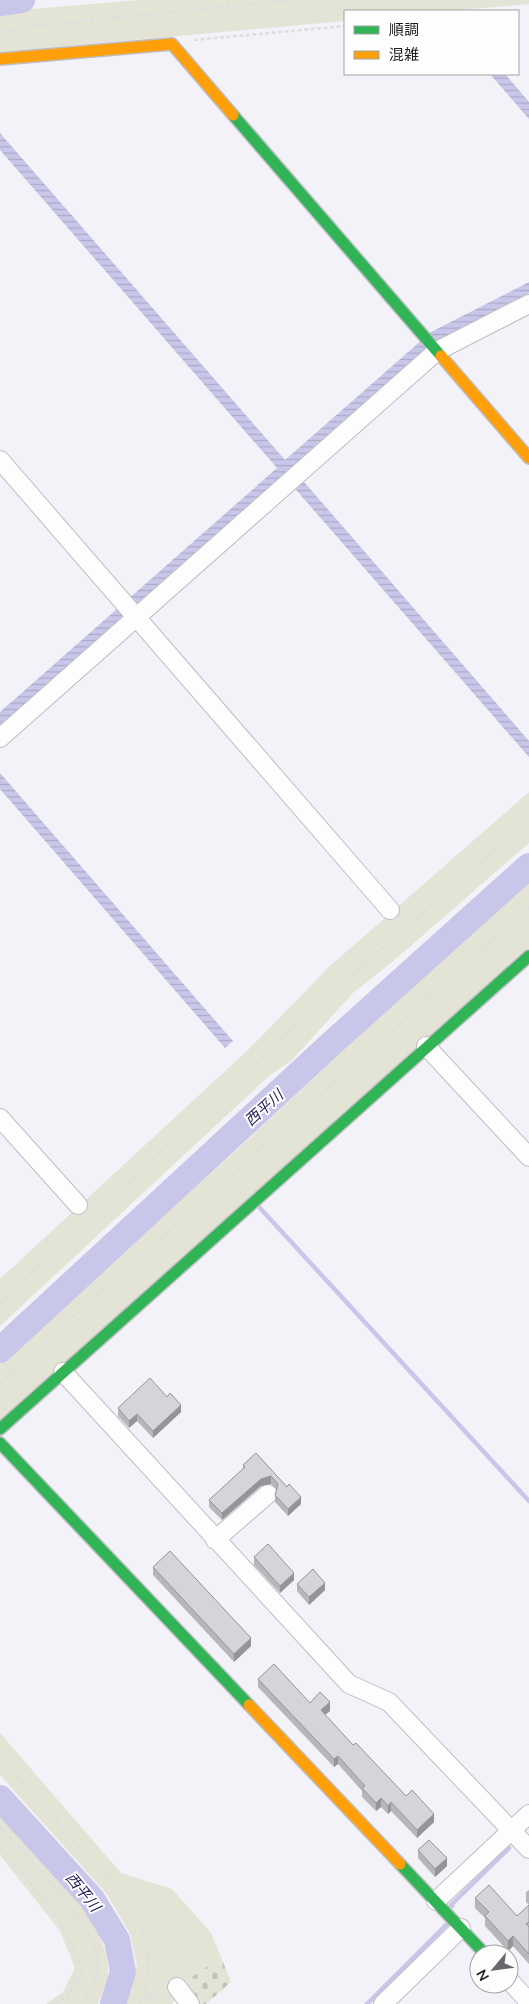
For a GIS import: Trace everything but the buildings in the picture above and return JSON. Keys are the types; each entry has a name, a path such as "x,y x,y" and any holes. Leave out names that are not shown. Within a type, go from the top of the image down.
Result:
{"street":[{"path":"0,59 172,44 529,458"},
{"path":"0,738 437,351 529,304"},
{"path":"0,460 390,910"},
{"path":"0,1429 426,1046 529,956"},
{"path":"426,1046 529,1156"},
{"path":"0,1118 78,1205"},
{"path":"63,1372 349,1684 389,1702 529,1849"},
{"path":"0,1443 476,1944"},
{"path":"215,1540 268,1494"},
{"path":"436,1901 529,1814"},
{"path":"383,2004 461,1928"},
{"path":"177,1987 190,2004"},
{"path":"519,1991 529,2002"}],"path":[{"path":"0,32 32,26 292,0"},
{"path":"172,44 344,26"},
{"path":"0,1304 312,1010 529,821"},
{"path":"0,1383 529,907"},
{"path":"0,1756 115,1886 142,1927 149,1964 144,1998 140,2004"},
{"path":"0,1828 70,1907 94,1943 98,1972 83,2004"},
{"path":"0,1848 56,1915 75,1948 82,1971 68,1995 55,2004"}],"green space":[{"path":"139,0 529,0 529,4 460,10 344,10 344,21 0,52 0,14 32,9"},
{"path":"529,792 529,843 392,962 353,993 291,1061 270,1075 0,1326 0,1279 249,1049 330,966"},
{"path":"529,883 529,948 0,1421 0,1364 242,1145 437,963"},
{"path":"0,1733 121,1873 172,1889 211,1933 221,1957 186,1981 172,2004 124,2004 131,1992 137,1966 130,1934 107,1894 0,1775"},
{"path":"0,1811 68,1887 98,1932 106,1954 108,1975 98,2004 46,2004 63,1992 75,1968 60,1931 0,1855"},
{"path":"221,1957 231,1982 206,2004 200,2004 186,1981"}],"water":[{"path":"491,75 506,75 529,102 529,119"},
{"path":"0,133 285,460 431,332 529,282 529,293 438,340 292,468 529,741 529,757 284,476 0,726 0,712 277,468 0,150"},
{"path":"0,773 233,1041 225,1048 0,789"}],"waterway":[{"path":"0,3 22,0"},
{"name":"西平川","path":"0,1350 331,1044 529,866"},
{"path":"260,1208 529,1501"},
{"name":"西平川","path":"0,1798 92,1899 117,1940 123,1972 113,2004"},
{"path":"452,1906 509,1848"},
{"path":"367,2004 446,1925"}],"traffic: fast":[{"path":"233,115 441,356"},
{"path":"0,1429 529,956"},
{"path":"0,1443 249,1705"},
{"path":"400,1864 476,1944"}],"traffic: slow":[{"path":"0,59 172,44 233,115"},
{"path":"441,356 529,458"},
{"path":"249,1705 400,1864"}]}
